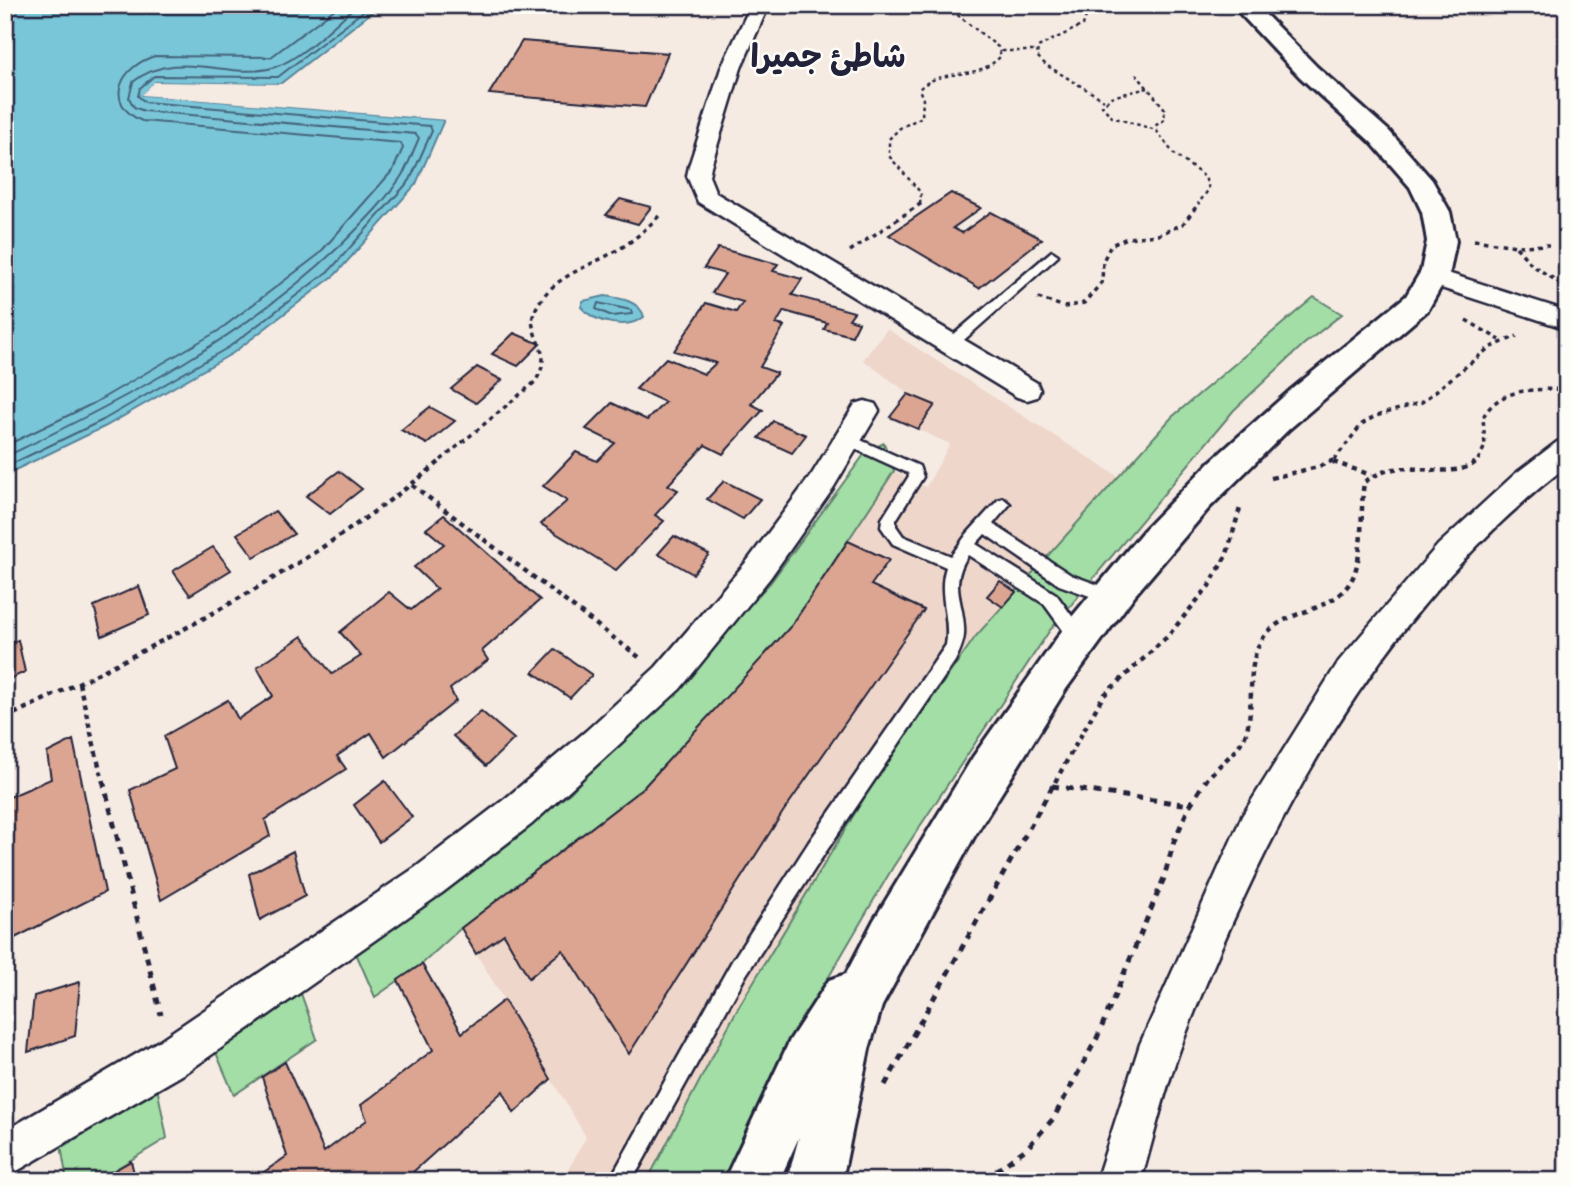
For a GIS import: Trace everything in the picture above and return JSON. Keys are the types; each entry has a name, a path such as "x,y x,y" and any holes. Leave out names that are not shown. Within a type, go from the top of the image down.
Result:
{"street":[{"path":"760,5 727,80 700,166 700,187 717,205 825,267 1027,390"},
{"path":"814,1181 856,1007 959,818 1042,690 1112,597 1196,498 1270,426 1417,303 1435,277 1442,251 1441,232 1431,197 1413,171 1307,71 1244,5"},
{"path":"1435,277 1567,320"},
{"path":"5,1156 172,1057 429,880 519,811 668,678 786,534 856,425"},
{"path":"1118,1181 1161,1044 1255,830 1351,672 1449,554 1525,482 1567,450"},
{"path":"751,1181 826,1028 845,1000 870,978"}],"lane":[{"path":"951,344 1052,255"},
{"path":"856,425 914,470 916,477 889,519 888,527 898,540 954,564"},
{"path":"620,1181 739,968 956,645 958,633 949,580 954,564 1003,504"},
{"path":"984,526 1065,580 1112,597"},
{"path":"967,546 1050,599 1079,639"}],"path":[{"path":"945,5 1002,51 1036,51 1044,42 1083,24 1086,16 1077,5"},
{"path":"825,267 913,212 922,203 921,193 889,159 887,150 892,135 918,120 924,113 919,89 923,84 943,76 977,74 998,61 1002,51"},
{"path":"1036,51 1045,65 1104,100 1148,88"},
{"path":"1136,74 1165,109 1164,120 1152,128"},
{"path":"1018,285 1050,305 1078,305 1102,282 1103,261 1111,245 1127,238 1158,235 1183,225 1209,189 1209,183 1182,162 1160,133 1152,128 1112,117 1102,106 1104,100"},
{"path":"5,718 167,640 268,584 323,550 412,485 535,382 544,371 547,359 533,326 534,311 543,296 557,283 625,246 662,213"},
{"path":"1441,232 1491,244 1549,245"},
{"path":"1516,246 1532,265 1567,287"},
{"path":"1266,481 1298,468 1332,461 1342,455 1362,423 1417,404 1434,395 1479,351 1500,340 1520,335"},
{"path":"996,1171 1027,1148 1053,1119 1097,1038 1164,878 1174,841 1190,805 1209,776 1245,736 1253,701 1254,659 1260,642 1271,629 1287,619 1332,603 1353,577 1364,513 1361,491 1371,475 1380,470 1404,466 1436,470 1466,467 1483,454 1486,446 1483,417 1494,400 1518,391 1567,389"},
{"path":"1332,461 1371,475"},
{"path":"412,485 668,678"},
{"path":"882,1089 1103,696 1158,646 1215,577 1230,549 1232,528 1245,501"},
{"path":"79,683 172,1057"},
{"path":"1052,786 1190,805"}],"shaded area":[{"path":"887,329 1119,477 976,636 876,778 739,1006 647,1181 562,1181 586,1137 461,928 643,788 792,625 894,471 926,487 950,444 890,417 908,393 863,360"}],"green space":[{"path":"1314,297 1342,314 1303,345 1234,410 1050,630 893,867 792,1040 723,1181 647,1181 739,1006 876,778 976,636 1172,417"},
{"path":"884,443 894,471 792,625 643,788 461,928 422,964 375,997 355,951 464,877 570,793 770,583 866,452"},
{"path":"298,985 317,1039 234,1095 211,1041"},
{"path":"155,1077 167,1138 96,1181 67,1181 60,1140"}],"water":[{"path":"5,5 381,5 280,84 155,82 143,95 444,120 416,184 336,274 233,353 106,426 5,475"},
{"path":"605,296 634,304 644,317 629,323 611,323 594,317 581,307 583,301"}],"pier":[{"path":"154,82 285,84 280,87 156,86 150,92 444,117 447,120 142,95"}],"building":[{"path":"522,41 668,53 645,107 489,94"},
{"path":"951,193 981,208 953,228 962,233 991,212 1042,239 979,288 889,235"},
{"path":"620,199 651,207 638,224 606,215"},
{"path":"718,248 778,264 773,271 802,279 792,295 854,312 849,319 859,322 852,336 824,329 827,323 784,311 776,324 784,326 760,367 777,373 751,404 763,410 723,454 705,445 668,485 678,490 655,515 664,521 616,570 541,524 567,501 543,486 576,452 597,461 615,443 586,429 612,403 647,420 665,402 636,389 666,358 704,374 716,363 674,351 706,303 736,312 743,302 712,293 725,274 704,268"},
{"path":"514,333 540,344 518,366 492,354"},
{"path":"477,367 502,380 476,403 451,389"},
{"path":"908,394 935,405 918,429 890,417"},
{"path":"430,407 455,421 427,444 401,430"},
{"path":"773,421 806,435 792,453 759,438"},
{"path":"339,471 362,489 330,514 306,496"},
{"path":"724,481 760,499 743,519 707,499"},
{"path":"275,511 294,534 254,557 237,534"},
{"path":"444,515 540,600 482,651 488,660 450,689 456,701 386,757 371,733 337,756 346,769 265,820 270,836 161,900 130,790 175,769 164,736 228,700 238,719 273,696 257,667 302,636 332,674 361,656 340,632 389,592 411,610 437,589 414,567 444,544 426,529"},
{"path":"674,536 709,554 693,574 658,554"},
{"path":"848,541 889,560 871,585 924,610 783,812 629,1054 563,950 529,978 504,934 476,954 461,928 643,788 792,625"},
{"path":"213,547 231,570 190,595 173,571"},
{"path":"1000,581 1016,592 1003,607 987,596"},
{"path":"139,586 149,615 102,636 94,606"},
{"path":"18,640 25,672 5,681 5,646"},
{"path":"555,649 592,675 570,698 533,672"},
{"path":"481,711 514,739 486,766 453,736"},
{"path":"73,740 105,892 5,943 5,845 8,844 5,799 51,779 47,753"},
{"path":"385,781 412,817 379,842 354,805"},
{"path":"293,851 305,896 260,920 249,874"},
{"path":"422,964 462,1033 504,1000 551,1079 514,1113 503,1091 403,1181 251,1181 287,1156 262,1077 285,1062 324,1152 367,1120 361,1105 433,1050 398,980"},
{"path":"80,982 75,1036 28,1052 34,996"},
{"path":"131,1161 136,1181 99,1181 99,1179"}],"district":[{"name":"شاطئ جميرا","path":"828,59"}]}
